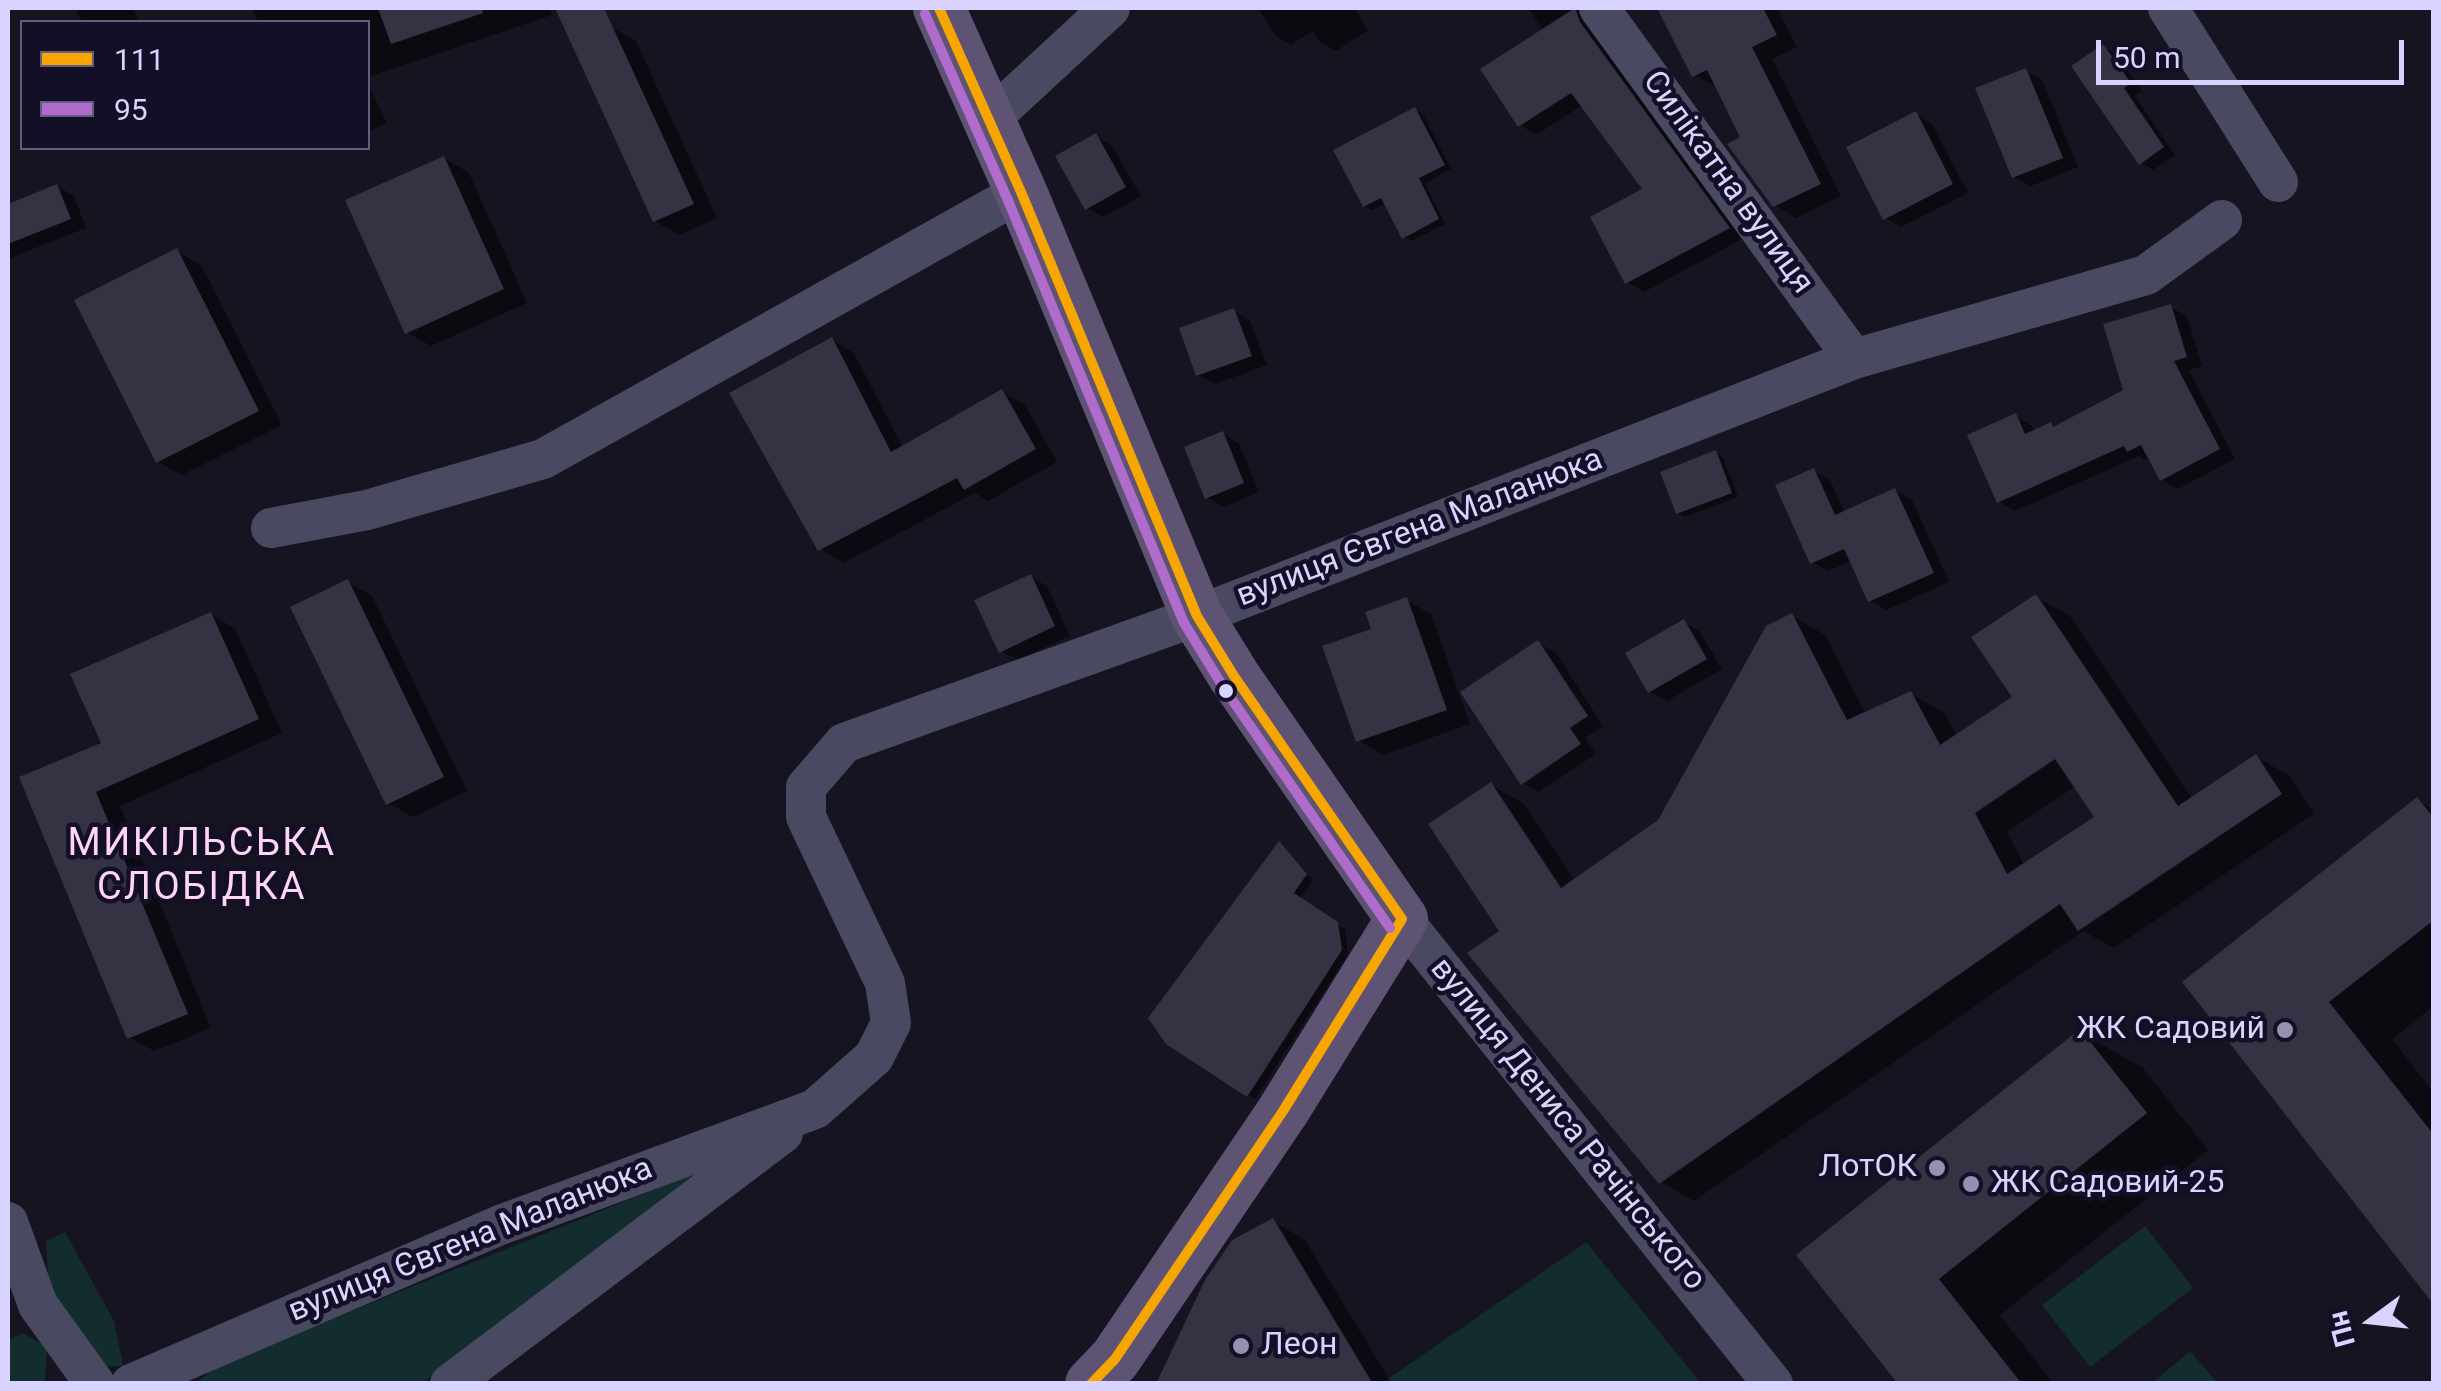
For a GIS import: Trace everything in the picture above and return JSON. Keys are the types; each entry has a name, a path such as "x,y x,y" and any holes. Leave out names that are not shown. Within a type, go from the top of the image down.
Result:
{"main road":[{"name":"вулиця Дениса Рачінського","path":"940,8 1197,616 1402,920"},
{"path":"1091,1384 1115,1359 1283,1111 1402,920"}],"street":[{"path":"990,120 1110,8"},
{"name":"Силікатна вулиця","path":"1599,8 1854,359"},
{"path":"2168,8 2278,182"},
{"path":"271,528 367,510 542,459 1021,192"},
{"name":"вулиця Євгена Маланюка","path":"450,1384 816,1108 874,1057 891,1024 885,983 806,818 806,787 844,743 1197,616 1854,359 2146,276 2222,220"},
{"name":"вулиця Дениса Рачінського","path":"1402,920 1773,1384"},
{"name":"вулиця Євгена Маланюка","path":"131,1384 500,1226 816,1108"},
{"path":"8,1222 38,1306 95,1384"}],"green space":[{"path":"733,1158 422,1383 195,1384 219,1364"},
{"path":"2145,1226 2193,1288 2090,1367 2042,1305"},
{"path":"65,1232 114,1321 123,1366 100,1366 46,1306 46,1241"},
{"path":"1586,1242 1701,1383 1382,1383"},
{"path":"23,1333 47,1347 45,1383 8,1383 8,1340"},
{"path":"2190,1351 2218,1383 2152,1383"}],"building":[{"path":"378,8 482,8 483,13 391,44"},
{"path":"555,8 604,8 694,204 653,222"},
{"path":"1575,8 1580,22 1730,228 1625,284 1590,217 1642,189 1571,93 1518,127 1480,69"},
{"path":"1657,8 1763,8 1777,35 1752,47 1821,184 1773,207 1727,144 1740,137 1707,70 1692,77"},
{"path":"2103,44 2131,83 2124,88 2164,147 2139,165 2071,66"},
{"path":"2026,68 2063,158 2012,178 1975,88"},
{"path":"1415,107 1445,165 1419,178 1439,219 1402,239 1381,198 1363,207 1333,150"},
{"path":"1916,111 1953,184 1883,220 1846,147"},
{"path":"1096,133 1126,187 1085,210 1055,156"},
{"path":"444,156 504,289 405,334 345,200"},
{"path":"57,184 71,219 8,244 8,204"},
{"path":"177,248 259,411 156,463 74,300"},
{"path":"2171,304 2187,357 2174,361 2220,449 2160,481 2141,445 2127,452 2124,446 1997,503 1967,435 2016,413 2025,434 2051,422 2053,427 2123,390 2103,324"},
{"path":"1234,308 1252,356 1196,376 1179,328"},
{"path":"832,337 891,452 1002,389 1036,449 964,490 957,478 818,551 729,393"},
{"path":"1223,431 1244,483 1205,499 1184,447"},
{"path":"1716,450 1732,493 1676,514 1660,472"},
{"path":"1814,468 1835,515 1895,488 1934,573 1868,602 1844,549 1810,564 1775,485"},
{"path":"1031,574 1055,626 999,653 974,600"},
{"path":"348,579 444,777 386,805 290,607"},
{"path":"2036,594 2178,806 2256,754 2282,794 2078,931 2060,904 1659,1184 1467,953 1499,931 1428,824 1491,782 1561,888 1658,820 1766,626 1792,613 1847,720 1911,691 1940,745 2012,697 1971,637","holes":["2055,759 2094,817 2007,874 1975,813"]},
{"path":"1407,597 1447,710 1356,742 1322,646 1371,629 1365,612"},
{"path":"211,612 259,719 96,792 188,1014 127,1039 19,777 101,743 70,674"},
{"path":"1684,619 1707,659 1648,693 1625,653"},
{"path":"1538,640 1588,716 1570,728 1581,744 1521,785 1460,692"},
{"name":"ЖК Садовий","path":"2417,797 2434,818 2434,920 2329,1002 2434,1135 2434,1305 2182,982"},
{"path":"1279,841 1307,874 1294,893 1338,922 1342,950 1247,1097 1166,1044 1148,1018"},
{"name":"ЖК Садовий-25","path":"2080,1029 2147,1113 1939,1279 2022,1384 1898,1384 1796,1255"},
{"path":"1273,1218 1373,1384 1156,1384 1205,1280 1232,1240"}],"transit line":[{"name":"111","path":"939,8 1021,192 1197,616 1402,919"},
{"name":"95","path":"925,14 1007,198 1184,623 1222,685 1390,928"},
{"name":"111","path":"1091,1384 1115,1359 1283,1111 1402,919"}],"place":[{"name":"ЖК Садовий","path":"2285,1030"},
{"name":"ЛотОК","path":"1937,1168"},
{"name":"ЖК Садовий-25","path":"1971,1184"},
{"name":"Леон","path":"1241,1346"}],"district":[{"name":"МИКІЛЬСЬКА СЛОБІДКА","path":"202,867"}]}
